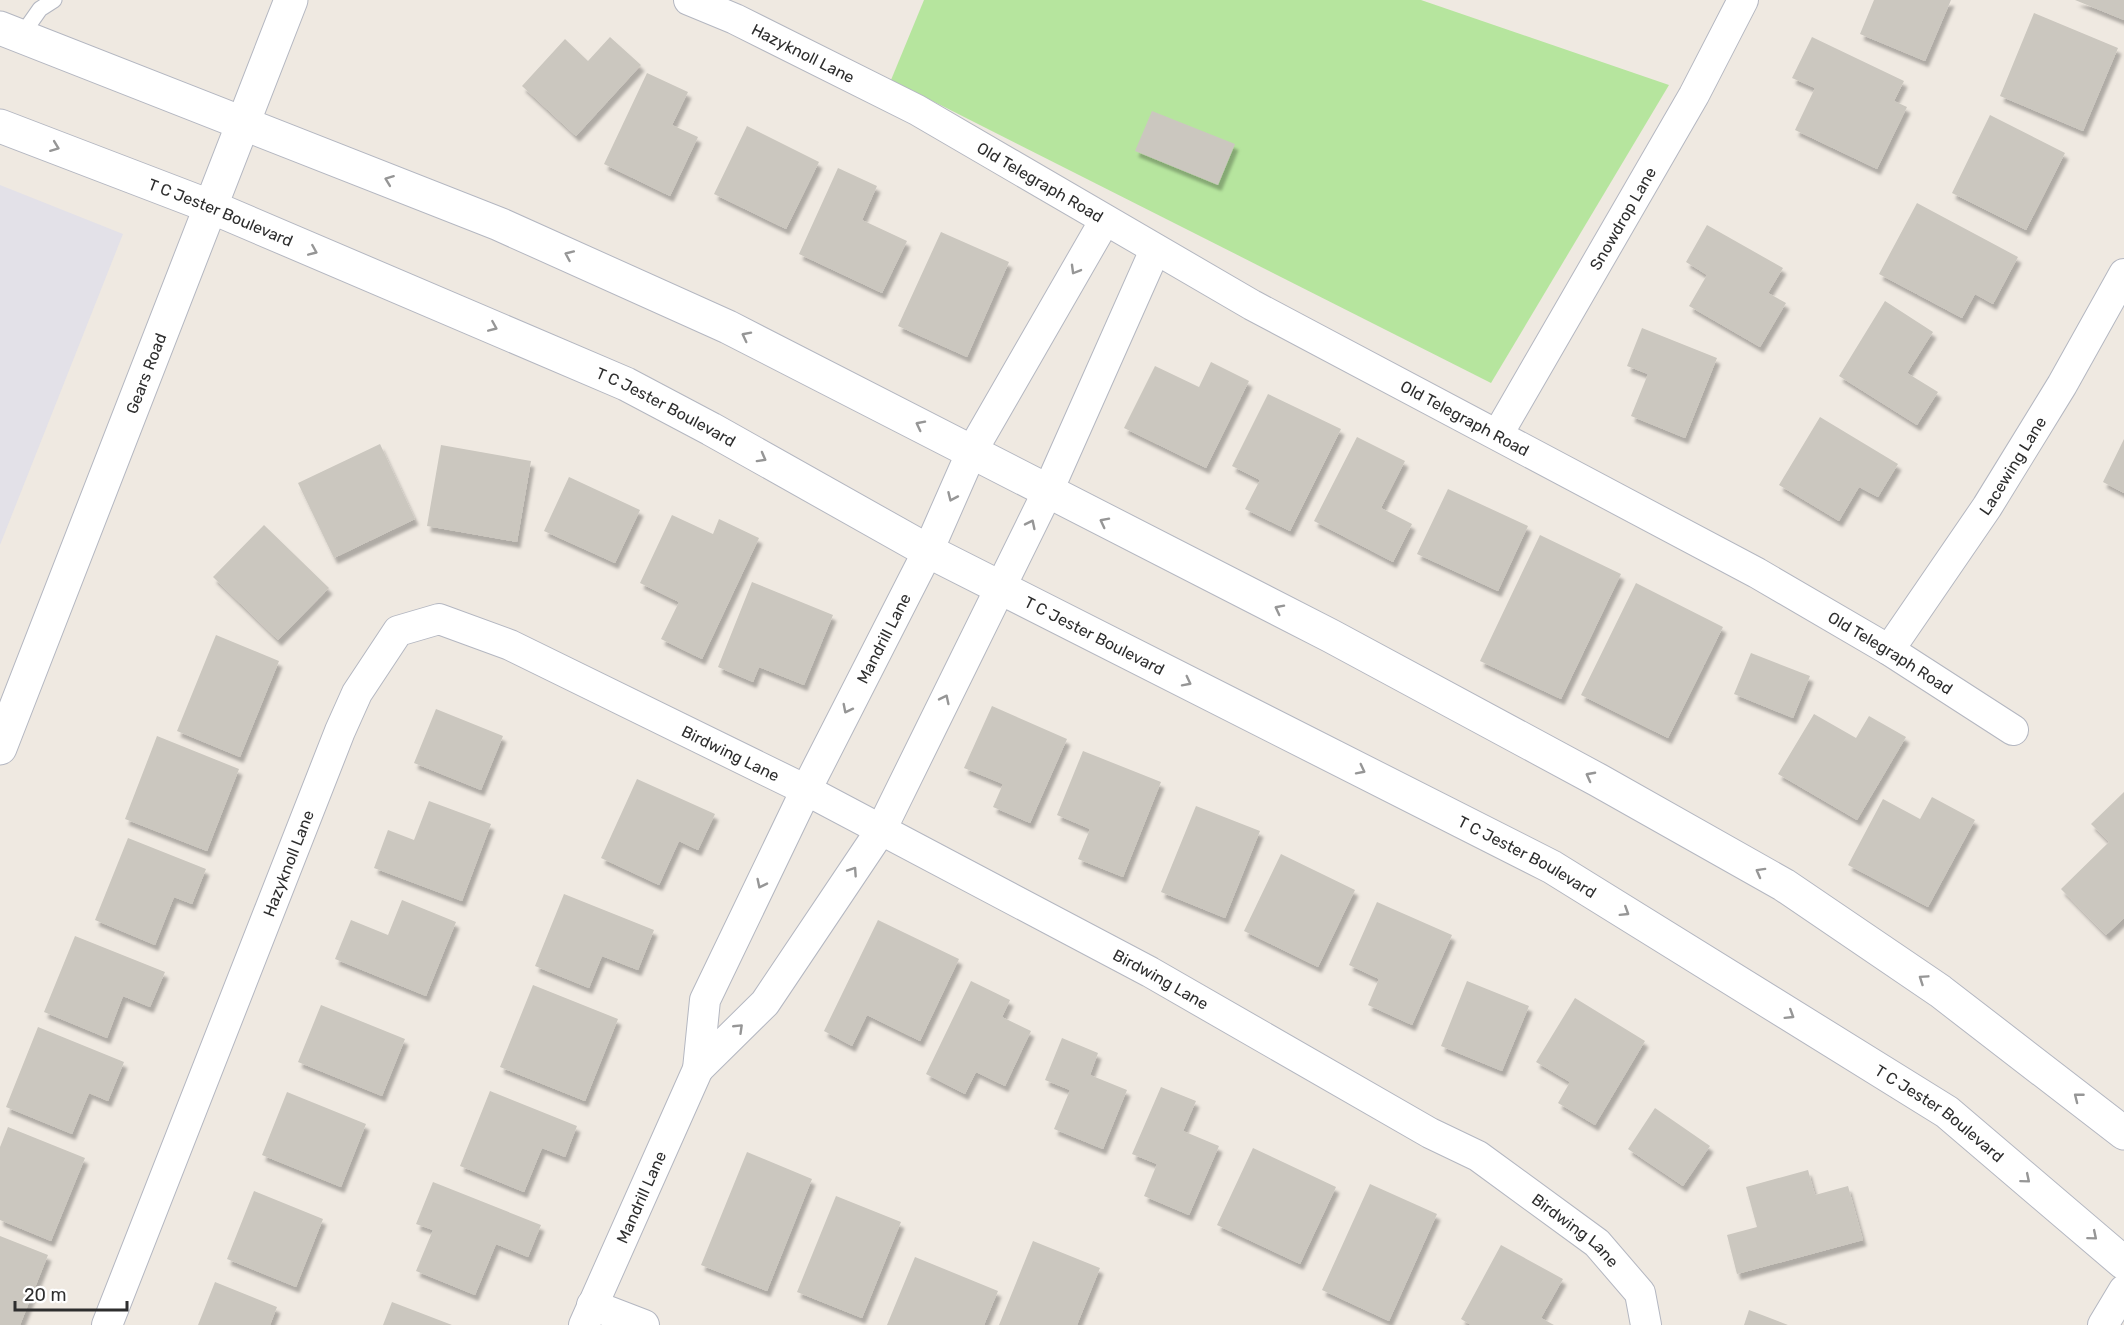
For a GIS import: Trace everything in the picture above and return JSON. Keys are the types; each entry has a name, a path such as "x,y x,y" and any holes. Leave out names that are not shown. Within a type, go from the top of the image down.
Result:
{"main road":[{"name":"Gears Road","path":"0,748 291,0"},
{"path":"10,32 499,224 728,327 972,451 1047,493 1331,636 1598,780 1784,885 1940,991 2124,1133"},
{"name":"T C Jester Boulevard","path":"0,126 209,206 626,384 928,551 1552,867 1947,1112 2124,1263"}],"street":[{"name":"Hazyknoll Lane","path":"689,0 735,19 917,110"},
{"name":"Snowdrop Lane","path":"1498,434 1694,95 1743,0"},
{"name":"Old Telegraph Road","path":"917,110 1252,305 1757,573 1889,650 2013,730"},
{"name":"Mandrill Lane","path":"588,1315 698,1069 705,1000 806,790 928,551 972,451 1105,220"},
{"name":"Mandrill Lane","path":"698,1069 765,1003 881,830 1047,493 1155,250"},
{"name":"Lacewing Lane","path":"1889,650 1987,507 2062,385 2124,274"},
{"name":"Hazyknoll Lane","path":"107,1325 340,731 357,693 398,631 439,619 510,645 617,699"},
{"name":"Birdwing Lane","path":"617,699 806,790 1150,972 1430,1133 1478,1156 1597,1243 1640,1293 1646,1325"},
{"path":"2103,1325 2124,1290"},
{"path":"588,1315 644,1325"}],"lane":[{"path":"10,32 54,0"}],"shaded area":[{"path":"0,185 123,234 0,545"}],"green space":[{"path":"924,0 1421,0 1669,85 1491,383 891,80"}],"building":[{"path":"1874,0 1951,0 1925,61 1860,34"},
{"path":"2075,0 2124,0 2124,20"},
{"path":"2034,13 2118,48 2083,131 2000,96"},
{"path":"610,37 641,65 576,136 522,86 565,39 588,61"},
{"path":"1812,37 1904,81 1894,101 1907,107 1877,169 1795,130 1815,88 1792,78"},
{"path":"647,73 688,92 672,125 698,137 670,196 604,164"},
{"path":"1152,111 1235,144 1218,185 1135,151"},
{"path":"1990,115 2065,153 2026,230 1952,193"},
{"path":"747,126 819,162 786,229 714,194"},
{"path":"838,168 877,186 862,220 907,241 882,293 799,254"},
{"path":"1917,203 2018,257 1993,304 1975,294 1962,318 1879,274"},
{"path":"1707,225 1783,268 1768,293 1786,303 1760,347 1689,306 1707,275 1686,262"},
{"path":"941,232 1009,262 967,357 898,326"},
{"path":"1885,301 1933,332 1907,373 1938,392 1917,425 1839,376"},
{"path":"1642,328 1717,358 1685,438 1631,416 1648,374 1627,366"},
{"path":"1211,362 1249,381 1206,468 1124,428 1155,366 1199,387"},
{"path":"1268,394 1341,429 1290,531 1245,509 1260,480 1232,466"},
{"path":"1820,417 1898,464 1878,497 1859,487 1839,521 1779,485"},
{"path":"1357,437 1405,461 1381,508 1412,524 1393,562 1314,521"},
{"path":"2124,439 2124,493 2103,482"},
{"path":"380,444 415,519 334,558 298,483"},
{"path":"441,445 531,461 517,542 427,526"},
{"path":"569,477 640,510 615,563 544,531"},
{"path":"1448,489 1528,526 1498,591 1417,554"},
{"path":"672,515 713,534 719,519 759,538 702,659 661,639 679,602 640,583"},
{"path":"264,525 329,588 278,640 213,577"},
{"path":"1540,535 1621,574 1561,699 1480,661"},
{"path":"752,582 833,615 804,685 759,667 753,682 718,667"},
{"path":"1636,583 1723,627 1668,738 1581,695"},
{"path":"216,635 279,661 240,757 177,731"},
{"path":"1751,653 1810,676 1793,718 1734,694"},
{"path":"992,706 1067,739 1030,823 993,807 1003,784 964,768"},
{"path":"436,709 503,736 481,790 414,763"},
{"path":"1814,714 1856,738 1869,716 1906,737 1857,820 1778,774"},
{"path":"157,736 239,769 207,851 125,819"},
{"path":"1083,751 1161,782 1123,877 1078,859 1090,829 1057,815"},
{"path":"637,779 715,814 698,850 679,841 659,885 601,858"},
{"path":"2124,792 2124,918 2106,935 2061,889 2109,842 2091,824"},
{"path":"1932,797 1975,820 1928,907 1848,865 1883,799 1920,819"},
{"path":"429,801 491,824 462,901 374,868 388,830 414,840"},
{"path":"1196,806 1260,831 1225,918 1161,892"},
{"path":"128,838 206,869 192,904 174,897 155,945 95,920"},
{"path":"1281,854 1355,890 1318,967 1244,931"},
{"path":"564,894 654,930 638,970 602,956 589,988 535,966"},
{"path":"402,900 456,922 426,996 335,959 351,920 388,935"},
{"path":"1377,902 1452,935 1412,1025 1368,1005 1379,979 1349,965"},
{"path":"878,920 959,959 920,1041 867,1015 852,1046 824,1031"},
{"path":"75,936 165,972 150,1007 123,996 107,1038 44,1012"},
{"path":"971,981 1010,1000 1002,1017 1031,1031 1005,1086 976,1072 965,1094 926,1074"},
{"path":"1467,981 1529,1006 1502,1071 1441,1046"},
{"path":"533,985 618,1019 585,1101 500,1067"},
{"path":"1575,998 1645,1041 1595,1125 1558,1103 1570,1082 1536,1062"},
{"path":"321,1005 405,1039 382,1096 298,1062"},
{"path":"38,1027 124,1062 108,1101 89,1093 72,1134 6,1107"},
{"path":"1062,1038 1098,1053 1090,1075 1127,1090 1103,1149 1054,1129 1070,1090 1045,1080"},
{"path":"1161,1087 1196,1101 1183,1131 1219,1146 1189,1215 1144,1196 1157,1164 1132,1154"},
{"path":"490,1091 577,1126 565,1157 542,1148 524,1192 460,1166"},
{"path":"287,1092 366,1124 341,1187 262,1155"},
{"path":"1655,1108 1710,1146 1683,1186 1628,1149"},
{"path":"8,1127 85,1158 51,1241 0,1220 0,1147"},
{"path":"1253,1148 1336,1187 1300,1264 1217,1225"},
{"path":"747,1152 812,1179 767,1291 701,1265"},
{"path":"1808,1170 1815,1195 1848,1186 1863,1240 1737,1274 1727,1235 1757,1227 1746,1187"},
{"path":"433,1182 541,1225 528,1257 496,1244 475,1295 416,1271 433,1230 416,1224"},
{"path":"1370,1184 1437,1214 1389,1321 1322,1290"},
{"path":"254,1191 323,1219 296,1287 227,1259"},
{"path":"836,1196 901,1222 862,1318 797,1292"},
{"path":"0,1236 48,1255 20,1325 0,1325"},
{"path":"1033,1241 1100,1268 1077,1325 999,1325"},
{"path":"1501,1245 1563,1279 1541,1318 1554,1325 1471,1325 1461,1319"},
{"path":"915,1257 998,1291 984,1325 887,1325"},
{"path":"215,1282 277,1307 270,1325 198,1325"},
{"path":"392,1302 452,1325 383,1325"},
{"path":"1749,1310 1788,1325 1744,1325"}]}
